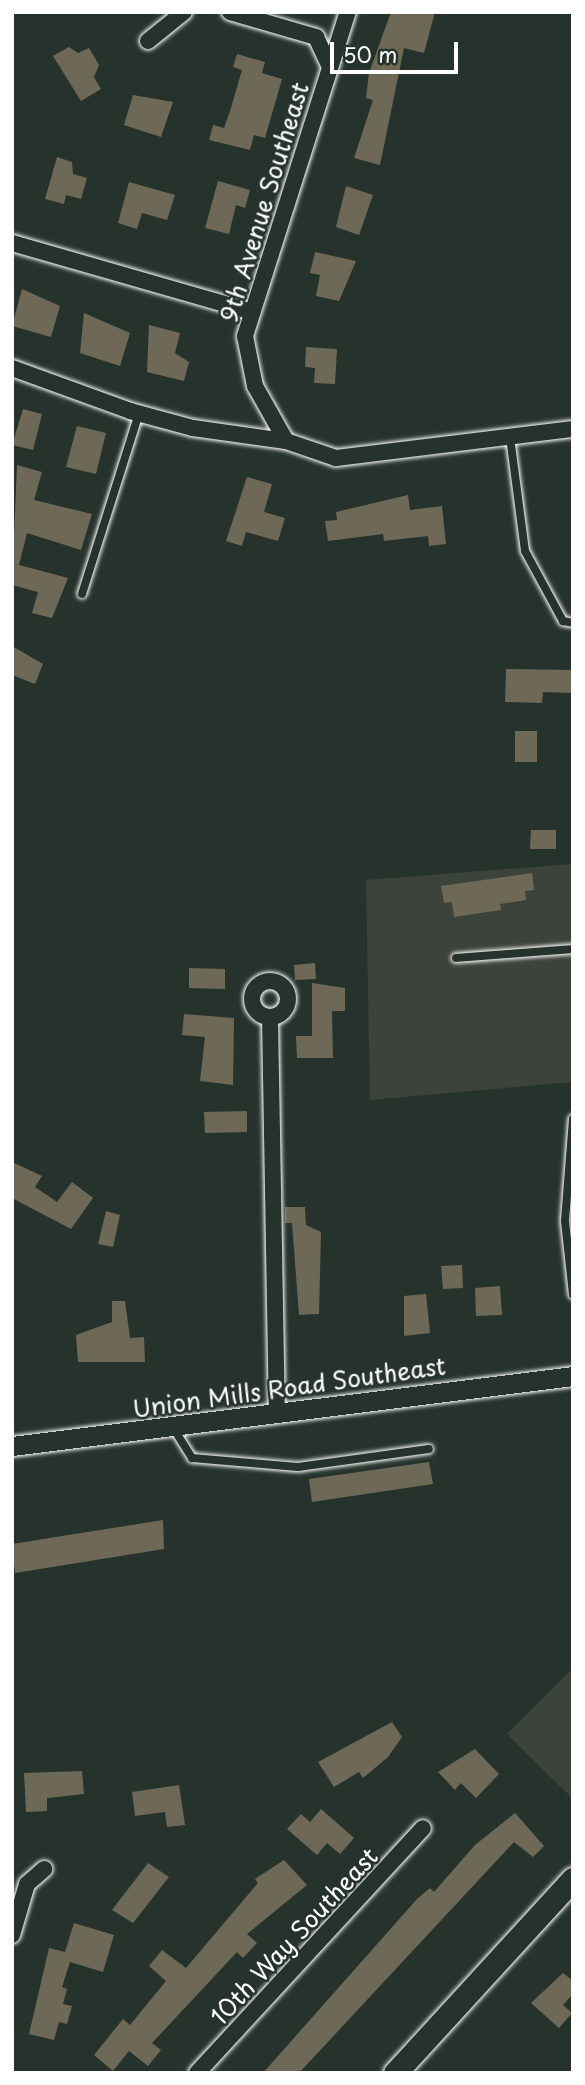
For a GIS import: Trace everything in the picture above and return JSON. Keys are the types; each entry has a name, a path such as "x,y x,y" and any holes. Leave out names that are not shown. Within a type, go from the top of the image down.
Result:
{"main road":[{"path":"395,2073 573,1879"}],"street":[{"path":"148,41 184,12"},
{"path":"230,12 316,37 329,65"},
{"name":"9th Avenue Southeast","path":"286,441 248,362 252,312 348,12"},
{"path":"12,243 252,312"},
{"path":"12,368 139,413 286,441 355,458 573,429"},
{"path":"270,1018 277,1412"},
{"name":"Union Mills Road Southeast","path":"12,1446 573,1376"},
{"name":"10th Way Southeast","path":"197,2073 423,1828"},
{"path":"12,1935 27,1884 44,1869"}],"lane":[{"path":"82,594 139,413"},
{"path":"510,437 525,551 563,621 573,623"},
{"path":"456,957 573,949"},
{"path":"573,1119 565,1221 573,1295"},
{"path":"172,1426 192,1458 298,1467 429,1448"}],"shaded area":[{"path":"573,864 573,1082 370,1100 366,880"},
{"path":"573,1668 573,1799 507,1734"}],"building":[{"path":"391,12 435,12 424,53 404,48 380,165 354,158 373,100 366,98 369,73"},
{"path":"69,47 78,53 89,48 99,65 94,77 101,89 81,101 53,56"},
{"path":"237,54 265,62 262,73 282,79 265,138 254,135 250,150 209,140 213,125 224,128 230,111 242,70 233,67"},
{"path":"133,95 173,102 161,137 124,125"},
{"path":"57,157 72,162 73,174 87,178 81,199 66,195 64,204 45,199"},
{"path":"218,181 250,190 245,208 236,205 229,234 205,228"},
{"path":"129,182 175,195 167,220 142,213 137,229 118,223"},
{"path":"346,186 373,195 359,235 336,227"},
{"path":"315,252 356,261 339,301 316,296 320,275 310,273"},
{"path":"22,289 60,306 51,337 12,326"},
{"path":"84,313 130,333 120,366 80,353"},
{"path":"149,325 180,333 175,353 189,362 184,381 147,372"},
{"path":"306,347 337,349 335,384 314,383 315,368 305,367"},
{"path":"23,409 42,414 33,450 12,445"},
{"path":"77,426 106,433 96,474 66,467"},
{"path":"17,465 42,472 34,500 92,514 81,550 27,533 19,565 68,578 52,618 32,613 38,592 12,585"},
{"path":"247,477 272,484 264,512 285,518 278,541 246,532 242,546 226,541"},
{"path":"408,495 410,510 442,506 446,544 429,546 428,536 384,541 383,534 328,541 325,521 337,520 336,512"},
{"path":"12,646 43,664 35,684 12,675"},
{"path":"506,669 573,670 573,693 543,692 542,703 505,702"},
{"path":"515,731 537,731 537,762 515,762"},
{"path":"531,830 556,830 556,849 530,849"},
{"path":"532,873 534,890 525,891 526,900 500,904 501,910 454,917 452,902 444,903 441,886"},
{"path":"315,963 316,979 295,980 294,965"},
{"path":"189,968 225,969 225,989 189,988"},
{"path":"312,983 345,988 345,1011 332,1011 333,1058 297,1058 296,1036 312,1036"},
{"path":"184,1014 234,1018 233,1085 200,1081 205,1037 182,1035"},
{"path":"247,1111 247,1132 205,1133 204,1112"},
{"path":"12,1162 42,1176 35,1187 57,1202 72,1182 93,1198 71,1229 12,1198"},
{"path":"285,1207 305,1207 306,1225 321,1232 319,1314 299,1315 292,1223 285,1223"},
{"path":"106,1211 120,1215 113,1247 98,1244"},
{"path":"462,1265 463,1288 443,1289 441,1266"},
{"path":"500,1286 502,1315 476,1316 475,1288"},
{"path":"426,1294 430,1333 404,1336 404,1296"},
{"path":"112,1301 125,1301 130,1338 144,1337 145,1362 78,1362 76,1335 112,1322"},
{"path":"429,1462 433,1484 312,1502 309,1479"},
{"path":"163,1520 164,1549 15,1573 12,1544"},
{"path":"392,1722 402,1737 388,1757 363,1778 359,1772 334,1787 318,1762"},
{"path":"475,1749 499,1774 476,1798 461,1783 455,1790 438,1772"},
{"path":"82,1771 84,1794 47,1798 47,1811 26,1812 24,1773"},
{"path":"179,1785 185,1825 167,1827 165,1812 135,1816 132,1792"},
{"path":"321,1809 354,1838 340,1854 327,1843 317,1855 287,1829 301,1814 310,1822"},
{"path":"515,1813 544,1846 533,1857 514,1842 299,2073 263,2073 417,1899 430,1888 434,1892 475,1845"},
{"path":"284,1860 307,1885 247,1934 257,1943 243,1958 237,1952 152,2043 161,2050 148,2066 129,2051 113,2071 94,2055 123,2019 130,2025 166,1981 149,1966 162,1950 186,1968 258,1883 255,1879"},
{"path":"148,1863 169,1877 133,1923 112,1910"},
{"path":"74,1923 114,1935 103,1972 70,1962 62,1987 67,1989 63,2004 72,2006 67,2024 59,2022 54,2040 29,2034 49,1948 65,1952"},
{"path":"563,1973 573,1981 573,1994 563,2005 572,2013 559,2028 531,2003"}]}
